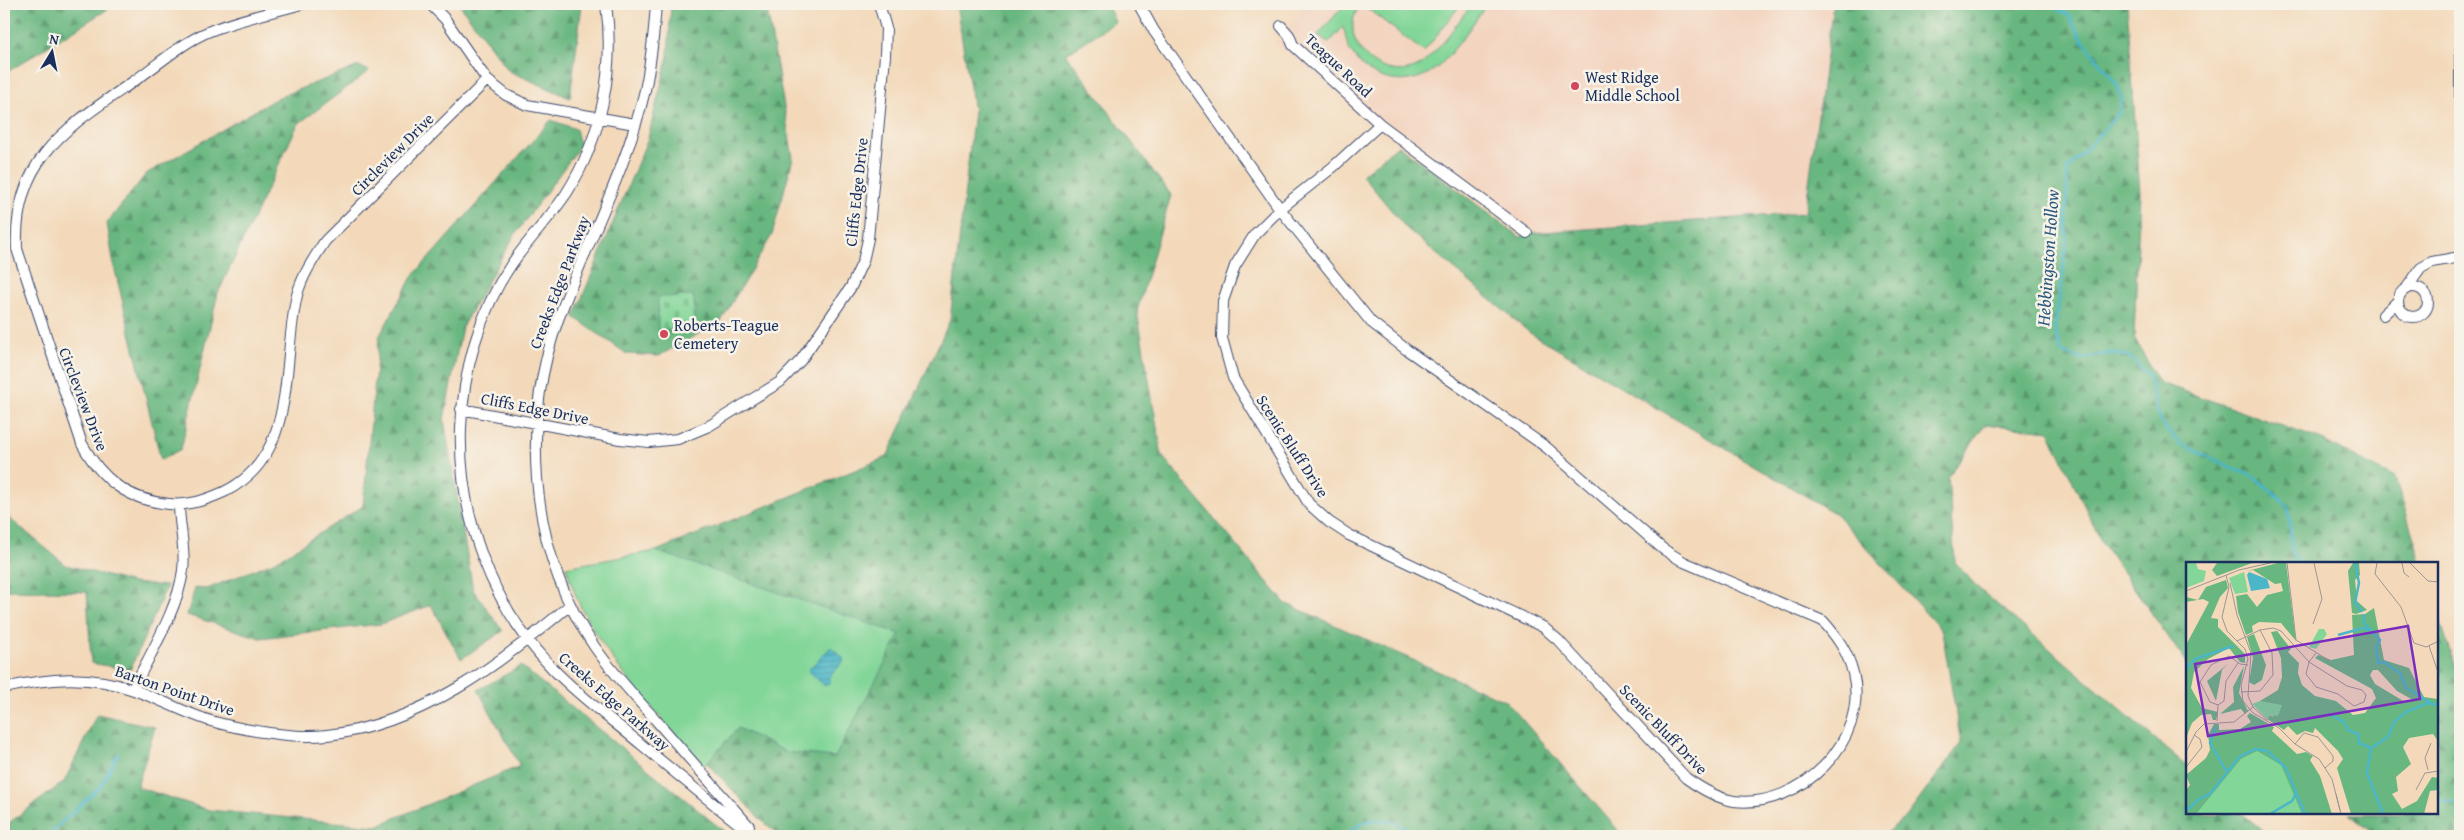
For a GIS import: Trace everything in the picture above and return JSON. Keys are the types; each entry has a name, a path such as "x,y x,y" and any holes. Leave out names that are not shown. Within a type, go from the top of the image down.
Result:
{"street":[{"name":"Circleview Drive","path":"301,4 207,32 181,48 75,123 52,142 34,166 19,210 16,228 16,249 82,444 93,464 117,487 135,496 179,505 206,500 237,486 255,472 267,454 277,432 298,295 313,260 325,241 487,80"},
{"path":"430,4 445,19 487,80 506,95 527,104 635,124"},
{"name":"Creeks Edge Parkway","path":"606,4 610,58 599,117 580,168 565,195 510,266 492,299 478,334 467,372 460,446 471,520 482,556 500,597 528,640 551,667 580,694 754,836"},
{"name":"Creeks Edge Parkway","path":"656,4 652,48 645,90 635,124 619,170 549,342 535,423 536,464 550,549 570,604 594,645 624,684 758,836"},
{"name":"Cliffs Edge Drive","path":"462,409 620,439 649,442 678,438 709,426 780,382 801,360 851,286 862,261 868,239 885,56 886,28 880,4"},
{"name":"Scenic Bluff Drive","path":"1139,4 1154,30 1280,209 1371,322 1407,350 1546,447 1663,549 1684,562 1823,621 1840,639 1854,674 1856,694 1847,732 1835,753 1822,768 1798,787 1784,795 1763,801 1733,801 1707,792 1686,778 1558,640 1543,627 1349,535 1329,522 1309,504 1233,378 1222,338 1223,301 1235,266 1255,234 1280,209 1333,167 1380,124"},
{"name":"Teague Road","path":"1281,26 1289,35 1293,45 1380,124"},
{"path":"2460,53 2460,99"},
{"path":"1380,124 1527,233"},
{"path":"2384,315 2398,301 2421,268 2432,262 2460,257"},
{"path":"2398,301 2400,310 2408,316 2417,317 2425,311 2428,302 2424,292 2416,287 2406,289"},
{"path":"133,689 180,589 184,567 179,525 179,505"},
{"name":"Barton Point Drive","path":"4,688 33,681 70,678 105,681 133,689 210,721 243,729 326,736 392,720 452,691 528,640 570,604"}],"shaded area":[{"name":"West Ridge Middle School","path":"1306,4 1833,4 1805,213 1531,233 1382,130 1274,43"}],"green space":[{"path":"4,4 116,4 4,74"},
{"path":"459,4 582,4 570,98 509,71"},
{"path":"671,4 766,4 793,158 772,235 721,321 659,356 627,354 574,317 648,138 668,56"},
{"path":"956,4 1107,4 1115,22 1066,54 1171,195 1137,311 1162,456 1285,603 1507,702 1623,836 781,836 761,820 707,763 738,728 786,752 656,551 887,457 950,320 974,111"},
{"path":"1345,4 1361,4 1354,17 1353,31 1357,44 1365,55 1375,64 1388,69 1403,71 1417,67 1431,56 1472,4 1487,4 1443,62 1432,71 1420,77 1394,80 1370,72 1360,63 1349,49 1343,27 1329,43 1318,35"},
{"path":"1372,4 1461,4 1424,52 1368,9"},
{"path":"1833,4 2127,4 2140,193 2134,337 2158,382 2322,440 2395,478 2421,562 2186,562 2186,662 2101,541 2049,431 1986,424 1948,477 1955,562 1978,588 2186,765 2186,815 2244,815 2269,836 1882,836 1907,816 1961,743 1942,631 1836,514 1530,333 1406,228 1362,175 1398,145 1520,237 1531,233 1805,213"},
{"path":"359,66 369,71 298,124 218,293 181,449 161,460 114,266 107,223 146,174 279,97"},
{"path":"551,120 576,129 580,146 514,236 462,327 444,420 473,590 503,631 461,659 431,605 381,624 260,638 187,615 195,588 207,589 276,561 363,506 379,337 412,277"},
{"path":"694,296 694,327 658,330 658,297"},
{"path":"4,514 66,565 133,583 167,586 130,670 91,663 87,592 4,590"},
{"path":"656,551 900,634 835,757 786,752 738,728 704,766 655,712 624,674 596,634 579,602 566,567"},
{"path":"2439,616 2460,684 2460,836 2377,836 2350,815 2439,815"},
{"path":"521,666 730,836 9,836 10,822 64,782 97,714 155,727 137,787 209,810 376,826 520,766 478,690"}],"water":[{"path":"831,647 845,660 828,678 831,681 825,686 808,670"}],"waterway":[{"name":"Hebbingston Hollow","path":"2048,4 2069,16 2084,42 2116,83 2122,99 2119,113 2067,170 2066,249 2055,329 2061,352 2081,359 2110,353 2128,356 2148,375 2160,422 2180,444 2256,478 2288,506 2293,556 2298,562"},
{"path":"47,836 101,786 118,754"},
{"name":"Hebbingston Hollow","path":"2439,801 2460,805"},
{"path":"1344,836 1362,824 1374,820 1394,823 1407,828 1417,836"}],"place":[{"name":"West Ridge Middle School","path":"1575,86"},
{"name":"Roberts-Teague Cemetery","path":"664,334"}]}
